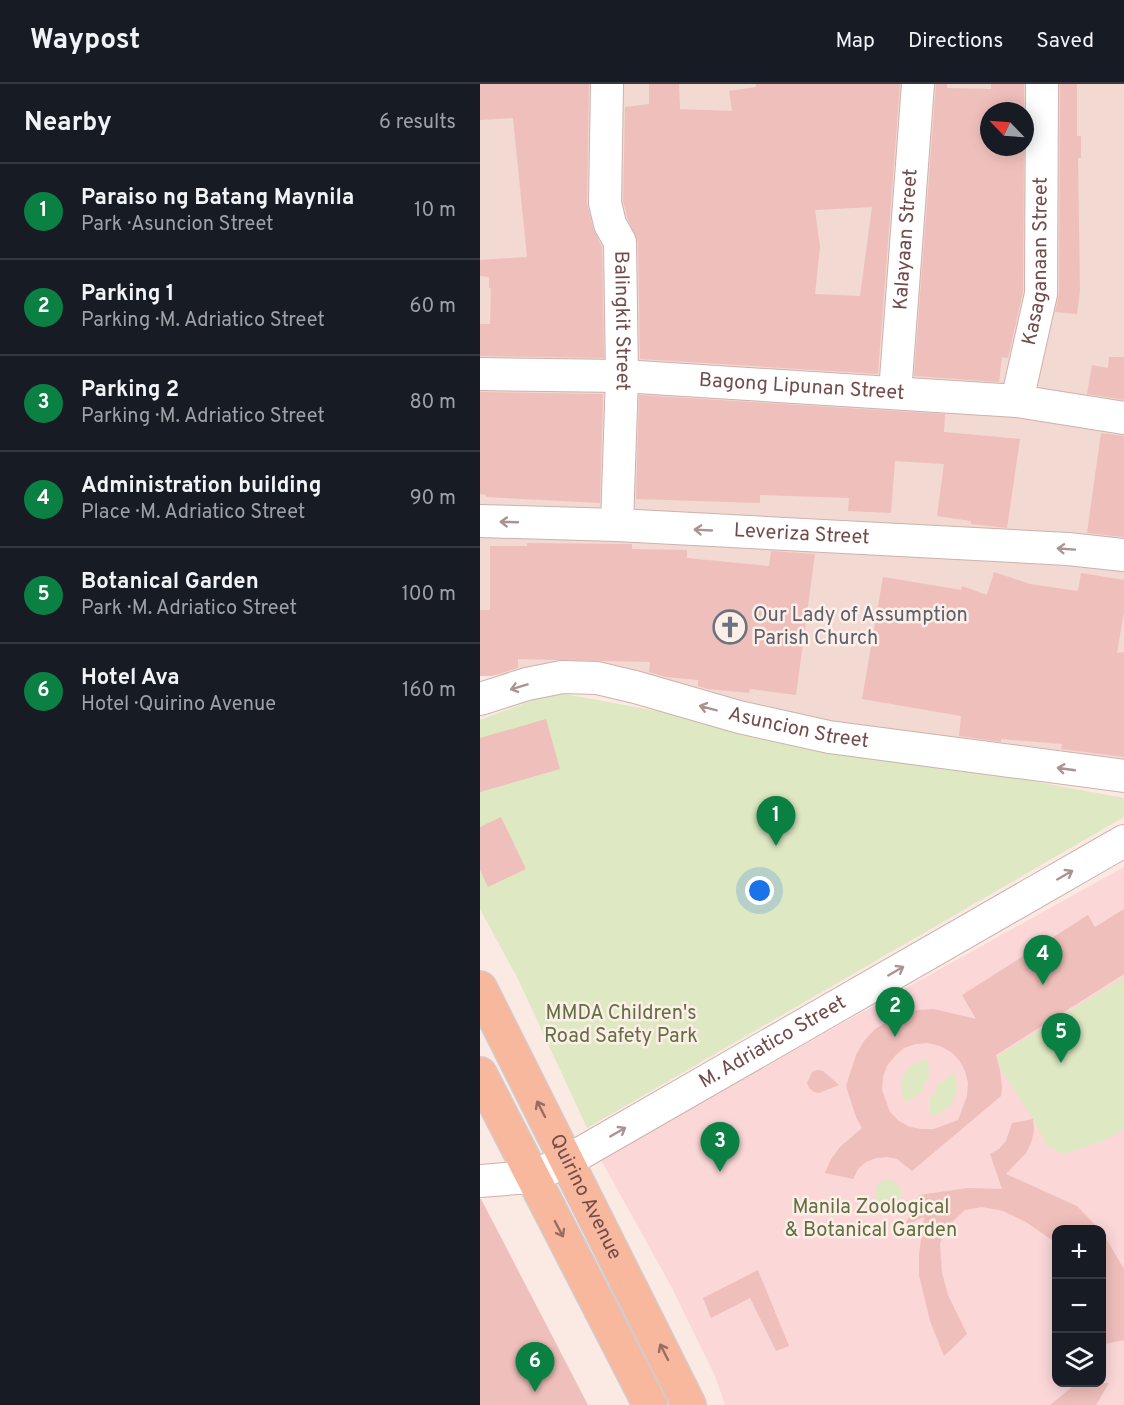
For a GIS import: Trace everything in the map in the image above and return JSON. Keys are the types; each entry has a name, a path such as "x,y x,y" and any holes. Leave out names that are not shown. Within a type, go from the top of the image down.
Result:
{"main road":[{"name":"Quirino Avenue","path":"480,988 548,1170 650,1405"},
{"name":"Quirino Avenue","path":"480,1074 548,1170 689,1405"}],"street":[{"name":"Balingkit Street","path":"607,84 605,203 610,224 620,242 622,376 617,525"},
{"name":"Kalayaan Street","path":"894,393 918,84"},
{"name":"Kasaganaan Street","path":"1017,401 1041,294 1042,84"},
{"name":"Bagong Lipunan Street","path":"480,374 622,376 1017,401 1124,418"},
{"name":"Leveriza Street","path":"480,521 617,525 1068,549 1124,555"},
{"name":"Asuncion Street","path":"480,699 527,684 562,677 597,678 739,717 829,736 1124,776"},
{"name":"M. Adriatico Street","path":"480,1181 548,1170 1124,841"}],"shaded area":[{"path":"480,84 1124,84 1124,765 480,673"},
{"name":"Manila Zoological & Botanical Garden","path":"1124,867 1124,1405 725,1405 715,1376 671,1286 600,1158"}],"green space":[{"name":"MMDA Children's Road Safety Park","path":"554,692 1124,798 1124,817 587,1128 518,979 480,909 480,720"},
{"path":"1124,977 1124,1130 1101,1142 1064,1154 1047,1146 1033,1119 1001,1070 996,1057"},
{"path":"928,1059 929,1080 925,1082 923,1091 905,1103 901,1087 904,1074 913,1065"},
{"path":"954,1072 957,1087 954,1100 945,1110 930,1116 930,1096 935,1094 937,1085"},
{"path":"888,1180 898,1183 901,1193 898,1203 888,1206 878,1203 875,1193 878,1183"}],"building":[{"path":"480,84 589,84 587,203 593,228 602,247 604,358 480,356 480,324 490,324 491,288 489,288 489,277 480,276 480,260 527,257 513,118 480,120"},
{"path":"649,84 679,84 680,109 732,111 729,91 756,87 756,84 900,84 878,374 640,359 638,242 623,201 625,107 649,104","holes":["872,207 860,296 815,294 820,247 815,210"]},
{"path":"936,84 947,84 947,88 991,89 991,84 1024,84 1024,102 980,102 980,156 1024,156 1023,292 1008,358 1002,357 999,382 914,376"},
{"path":"1060,84 1077,84 1077,136 1081,136 1081,158 1078,158 1080,291 1077,314 1055,312 1059,294"},
{"path":"1109,357 1124,357 1124,400 1087,394 1092,365 1108,368"},
{"path":"480,392 603,394 600,503 486,497 480,494"},
{"path":"639,395 945,414 944,432 1020,439 1007,528 971,524 971,521 937,516 944,464 895,461 891,513 848,511 849,498 760,495 760,503 636,499"},
{"path":"1101,433 1124,436 1124,537 1087,533"},
{"path":"527,543 632,544 632,549 687,550 687,558 769,566 771,551 815,554 796,695 750,689 749,693 708,689 698,686 698,680 666,677 649,672 650,662 518,659 518,668 492,676 480,676 480,610 490,610 490,546 527,546"},
{"path":"994,572 1030,584 1078,591 1081,573 1124,580 1124,612 1117,653 1124,652 1124,757 1061,749 1062,744 1001,739 1001,742 959,736 961,716 862,699 883,577 961,590 962,586 987,595"},
{"path":"546,719 560,769 480,792 480,738"},
{"path":"501,817 526,869 488,887 480,870 480,827"},
{"path":"1124,909 1124,974 996,1055 1002,1086 1001,1096 912,1171 897,1159 887,1157 866,1162 858,1169 853,1179 825,1173 840,1147 862,1128 846,1086 856,1055 864,1041 875,1029 903,1013 918,1010 934,1009 976,1019 962,995 1088,915 1095,927","holes":["928,1043 951,1052 965,1071 968,1083 967,1096 958,1120 934,1129 910,1127 890,1112 882,1090 887,1066 904,1048"]},
{"path":"823,1071 839,1085 819,1093 814,1092 807,1083 812,1072"},
{"path":"1033,1119 1034,1131 1026,1153 1006,1174 1077,1206 1095,1225 1052,1225 1052,1240 1026,1222 1003,1211 982,1207 965,1210 945,1229 940,1244 942,1273 948,1295 967,1334 944,1356 930,1321 919,1275 924,1217 904,1226 917,1204 919,1195 968,1188 1002,1189 990,1154 1006,1141 1012,1123"},
{"path":"481,1199 588,1405 480,1405"},
{"path":"1106,1238 1124,1269 1124,1340 1106,1344"},
{"path":"758,1270 789,1346 776,1351 750,1298 711,1318 703,1298"},
{"path":"1106,1383 1109,1383 1096,1405 1050,1405 1072,1387 1106,1387"}],"place":[{"name":"Our Lady of Assumption Parish Church","path":"730,627"},
{"name":"Paraiso ng Batang Maynila","path":"776,846"},
{"name":"Administration building","path":"1043,985"},
{"name":"Parking 1","path":"895,1037"},
{"name":"Botanical Garden","path":"1061,1063"},
{"name":"Parking 2","path":"720,1172"},
{"name":"Hotel Ava","path":"535,1392"}]}
